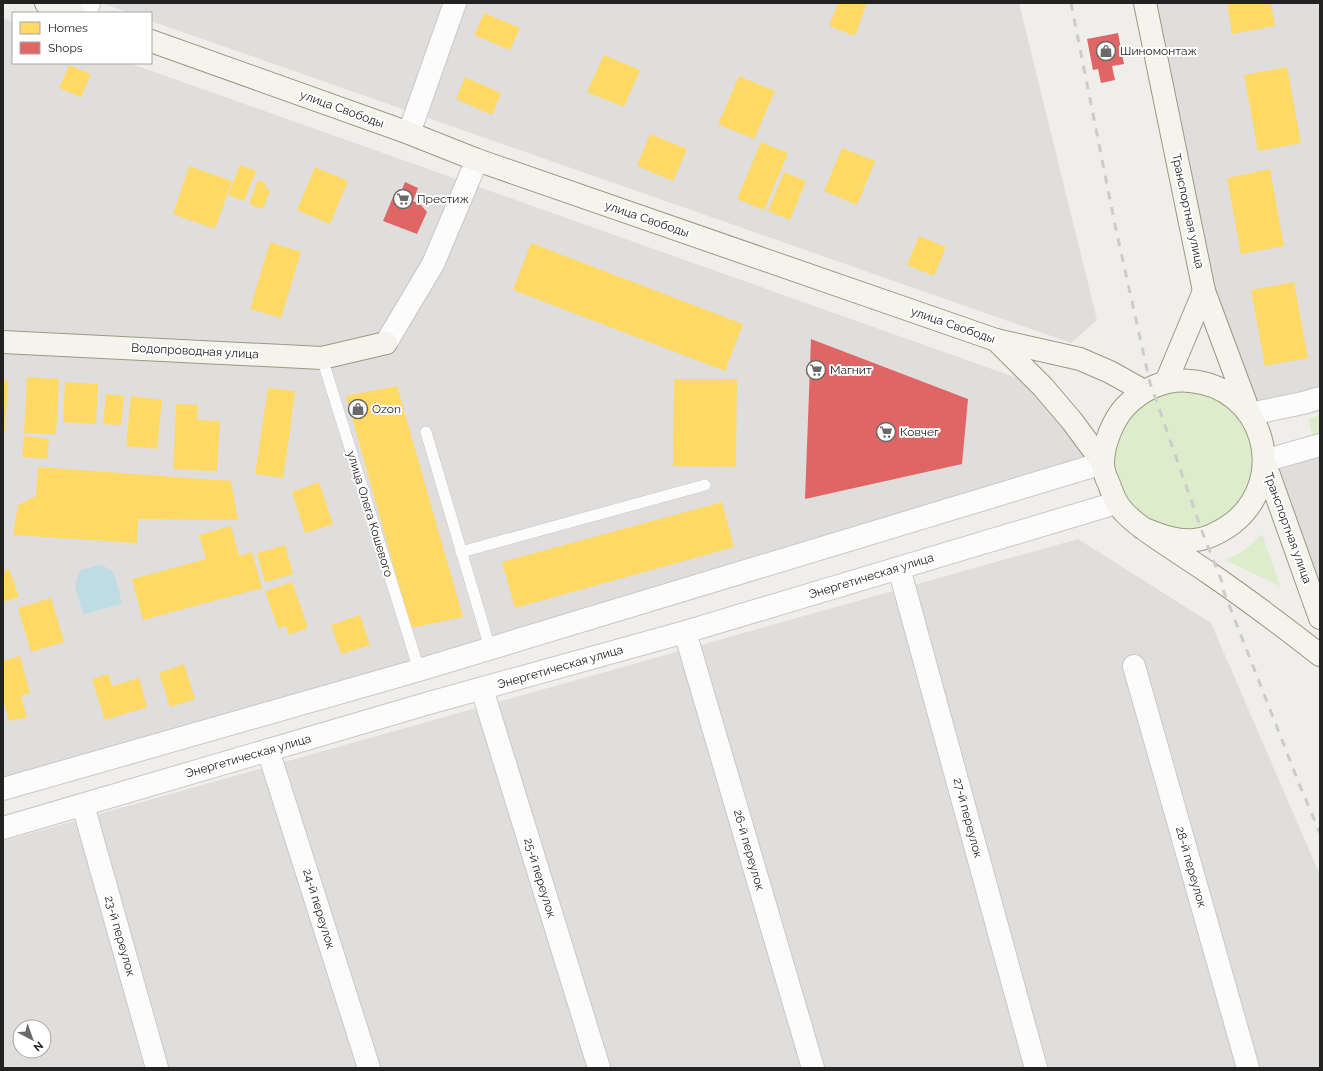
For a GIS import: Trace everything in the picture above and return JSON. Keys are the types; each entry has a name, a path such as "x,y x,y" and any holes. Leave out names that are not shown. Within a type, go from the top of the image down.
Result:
{"main road":[{"path":"46,3 71,12"},
{"name":"Транспортная улица","path":"1146,3 1204,291 1250,414"},
{"name":"улица Свободы","path":"152,41 409,133 477,160 996,340 1080,359 1110,372 1144,391"},
{"path":"1166,382 1204,291"},
{"path":"996,340 1043,387 1072,420 1103,463 1106,477 1116,503 1125,514 1142,528 1228,586 1320,655"},
{"name":"Водопроводная улица","path":"3,342 322,358 386,343"},
{"path":"1103,463 1110,432 1124,409 1133,399 1144,391 1166,382 1187,380 1212,385 1236,398 1250,414 1257,428 1262,444 1264,461 1262,481 1254,499 1242,516 1226,528 1212,535 1194,540 1174,539 1142,528"},
{"name":"Транспортная улица","path":"1264,461 1320,618"}],"street":[{"path":"409,133 455,3"},
{"path":"386,343 434,264 477,160"},
{"path":"1250,414 1320,398"},
{"path":"1264,461 1320,445"},
{"path":"3,789 419,670 1103,463"},
{"name":"Энергетическая улица","path":"3,828 329,732 685,632 1116,503"},
{"name":"27-й переулок","path":"899,568 1036,1068"},
{"name":"26-й переулок","path":"685,632 813,1068"},
{"name":"28-й переулок","path":"1134,666 1248,1068"},
{"name":"25-й переулок","path":"482,689 599,1068"},
{"path":"318,699 329,732"},
{"name":"24-й переулок","path":"268,750 369,1068"},
{"name":"23-й переулок","path":"83,805 157,1068"}],"lane":[{"name":"улица Олега Кошевого","path":"322,358 419,670"},
{"path":"426,432 490,648"},
{"path":"462,552 705,485"}],"shaded area":[{"path":"101,3 1019,3 1097,320 1071,343 152,21 152,12 127,12"},
{"path":"1145,3 1320,3 1320,398 1250,414 1204,291"},
{"path":"3,18 12,22 12,64 132,64 1043,387 1103,463 3,782"},
{"path":"1320,445 1320,618 1264,461"},
{"path":"1078,539 1211,623 1320,875 1320,1068 3,1068 3,841"}],"green space":[{"path":"1176,391 1190,391 1216,399 1232,411 1244,427 1247,434 1251,447 1251,473 1247,486 1244,493 1232,509 1216,521 1209,524 1190,529 1176,529 1150,521 1134,509 1122,493 1119,486 1114,467 1114,453 1122,427 1134,411 1150,399 1157,396"},
{"path":"1320,415 1320,436 1313,438 1308,419"},
{"path":"1262,534 1280,586 1225,560 1245,549"}],"water":[{"path":"102,565 114,573 122,604 83,614 75,586 80,570"}],"building: Homes":[{"path":"838,3 867,3 855,36 829,26"},
{"path":"1227,3 1271,3 1275,26 1232,34"},
{"path":"484,13 520,28 510,50 474,35"},
{"path":"604,55 640,70 624,107 587,92"},
{"path":"69,65 91,74 81,97 59,88"},
{"path":"1287,67 1301,143 1258,151 1244,75"},
{"path":"739,76 775,91 754,139 718,124"},
{"path":"465,77 501,93 492,115 456,99"},
{"path":"650,134 687,149 673,181 637,166"},
{"path":"761,142 788,153 764,210 737,199"},
{"path":"842,148 875,161 857,205 824,191"},
{"path":"240,165 256,171 244,201 228,195"},
{"path":"189,166 232,181 215,229 173,214"},
{"path":"315,167 348,181 330,224 297,210"},
{"path":"1270,169 1284,246 1241,254 1227,178"},
{"path":"784,172 806,181 790,220 768,211"},
{"path":"258,180 266,183 265,188 270,190 263,209 249,204"},
{"path":"919,236 946,247 934,276 907,265"},
{"path":"270,242 301,252 281,318 250,309"},
{"path":"531,243 743,324 725,371 513,290"},
{"path":"1294,282 1308,358 1265,366 1251,290"},
{"path":"27,377 59,379 56,434 24,433"},
{"path":"674,379 737,379 736,467 673,466"},
{"path":"3,380 8,381 5,430 3,430"},
{"path":"65,382 98,384 96,424 63,422"},
{"path":"397,386 463,617 411,628 346,396"},
{"path":"268,388 295,391 283,478 255,474"},
{"path":"106,394 124,396 121,425 103,424"},
{"path":"131,396 162,400 157,449 126,446"},
{"path":"176,404 198,405 197,420 220,421 217,471 173,469"},
{"path":"24,436 49,439 47,459 22,457"},
{"path":"38,467 231,481 238,520 138,519 137,543 13,535 18,505 36,496"},
{"path":"319,482 333,524 305,533 292,492"},
{"path":"722,502 734,547 515,608 502,562"},
{"path":"231,526 239,556 252,552 262,588 143,620 132,579 206,559 199,535"},
{"path":"285,545 293,574 265,582 257,553"},
{"path":"9,569 19,597 3,602 3,571"},
{"path":"292,582 308,628 289,635 286,626 278,628 265,591"},
{"path":"51,598 64,642 31,652 18,608"},
{"path":"360,615 370,645 341,654 331,625"},
{"path":"20,656 30,693 21,696 27,717 9,721 3,699 3,661"},
{"path":"184,664 195,699 170,707 159,673"},
{"path":"108,674 112,686 139,678 147,707 105,720 92,679"}],"building: Shops":[{"name":"Шиномонтаж","path":"1118,33 1124,64 1112,66 1115,80 1101,83 1098,69 1093,70 1087,39"},
{"path":"405,182 418,188 413,201 420,204 427,212 417,234 383,221 393,197 398,199"},
{"name":"Ковчег","path":"811,339 968,399 962,464 805,499"}],"railway":[{"path":"1071,3 1115,225 1150,383 1203,534 1222,582 1222,587 1320,833"}],"place":[{"name":"Шиномонтаж","path":"1106,51"},
{"name":"Престиж","path":"403,199"},
{"name":"Магнит","path":"816,370"},
{"name":"Ozon","path":"358,409"},
{"name":"Ковчег","path":"886,432"}]}
